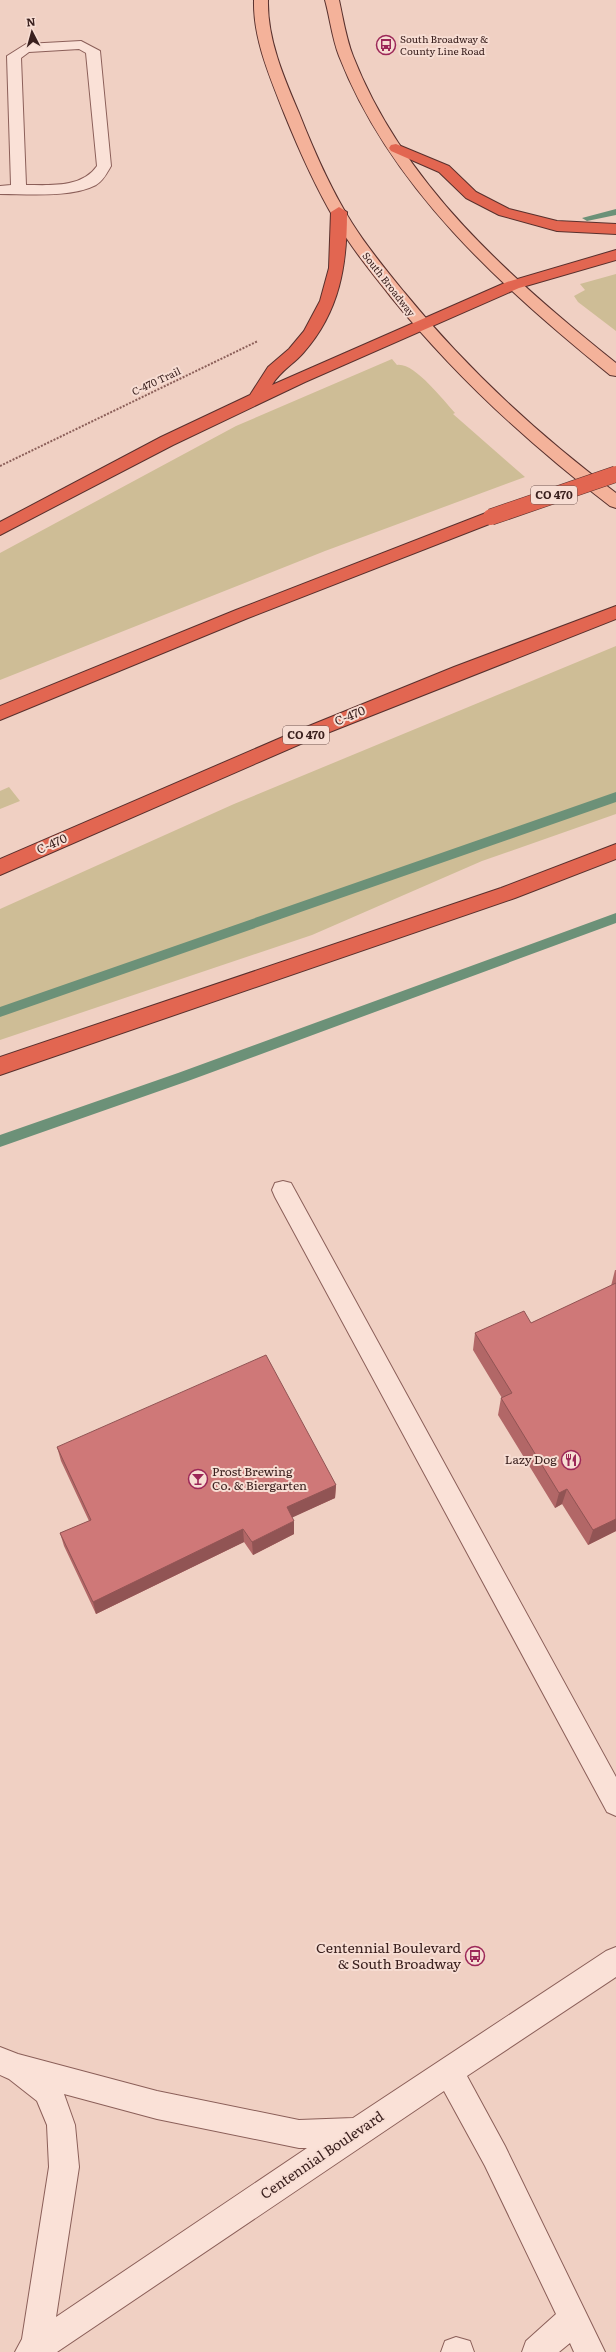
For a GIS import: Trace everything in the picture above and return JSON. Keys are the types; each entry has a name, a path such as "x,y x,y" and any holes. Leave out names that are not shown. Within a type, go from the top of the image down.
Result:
{"highway":[{"path":"396,148 444,169 471,195 504,212 557,226 616,228"},
{"path":"257,397 271,373 290,358 313,331 326,308 337,268 338,212"},
{"path":"0,530 128,461 257,397 513,285 616,255"},
{"name":"CO 470","path":"0,713 242,614 492,517 616,474"},
{"name":"C-470","path":"0,867 328,726 513,651 616,612"},
{"path":"0,1066 508,893 616,851"}],"main road":[{"name":"South Broadway","path":"261,0 260,6 267,44 283,92 312,163 338,212 364,252 422,325 456,364 504,410 566,464 616,502"},
{"path":"332,0 334,18 358,85 370,110 396,148 448,217 513,285 544,313 616,371"}],"street":[{"path":"0,190 19,189 73,186 89,182 98,175 104,166 93,51 81,45 26,48 14,56 19,189"},
{"path":"283,1190 616,1803"},
{"name":"Centennial Boulevard","path":"33,2350 357,2132 616,1961"},
{"path":"9,2064 158,2105 299,2134 357,2132"},
{"path":"9,2064 48,2091 62,2125 64,2167 33,2350"},
{"path":"449,2071 495,2156 590,2352"},
{"path":"537,2352 574,2318"}],"path":[{"name":"C-470 Trail","path":"0,466 263,338"}],"shaded area":[{"path":"616,274 616,331 578,302 574,296 585,290 580,284"},
{"path":"392,359 397,365 412,369 420,375 455,413 453,414 525,477 325,551 0,680 0,553 236,426"},
{"path":"616,646 616,814 482,861 312,935 0,1040 0,909 234,804"},
{"path":"9,787 20,801 0,809 0,791"}],"building":[{"name":"Lazy Dog","path":"616,1283 616,1519 593,1530 567,1489 559,1493 501,1398 512,1393 475,1333 524,1311 531,1323"},
{"name":"Prost Brewing Co. & Biergarten","path":"266,1355 336,1485 287,1507 294,1521 252,1542 243,1529 93,1602 60,1533 91,1520 57,1447"}],"waterway":[{"path":"587,218 616,212"},
{"path":"0,1012 616,797"},
{"path":"0,1141 183,1077 616,918"}],"place":[{"name":"South Broadway & County Line Road","path":"386,45"},
{"name":"Lazy Dog","path":"571,1460"},
{"name":"Prost Brewing Co. & Biergarten","path":"198,1479"},
{"name":"Centennial Boulevard & South Broadway","path":"475,1956"}]}
